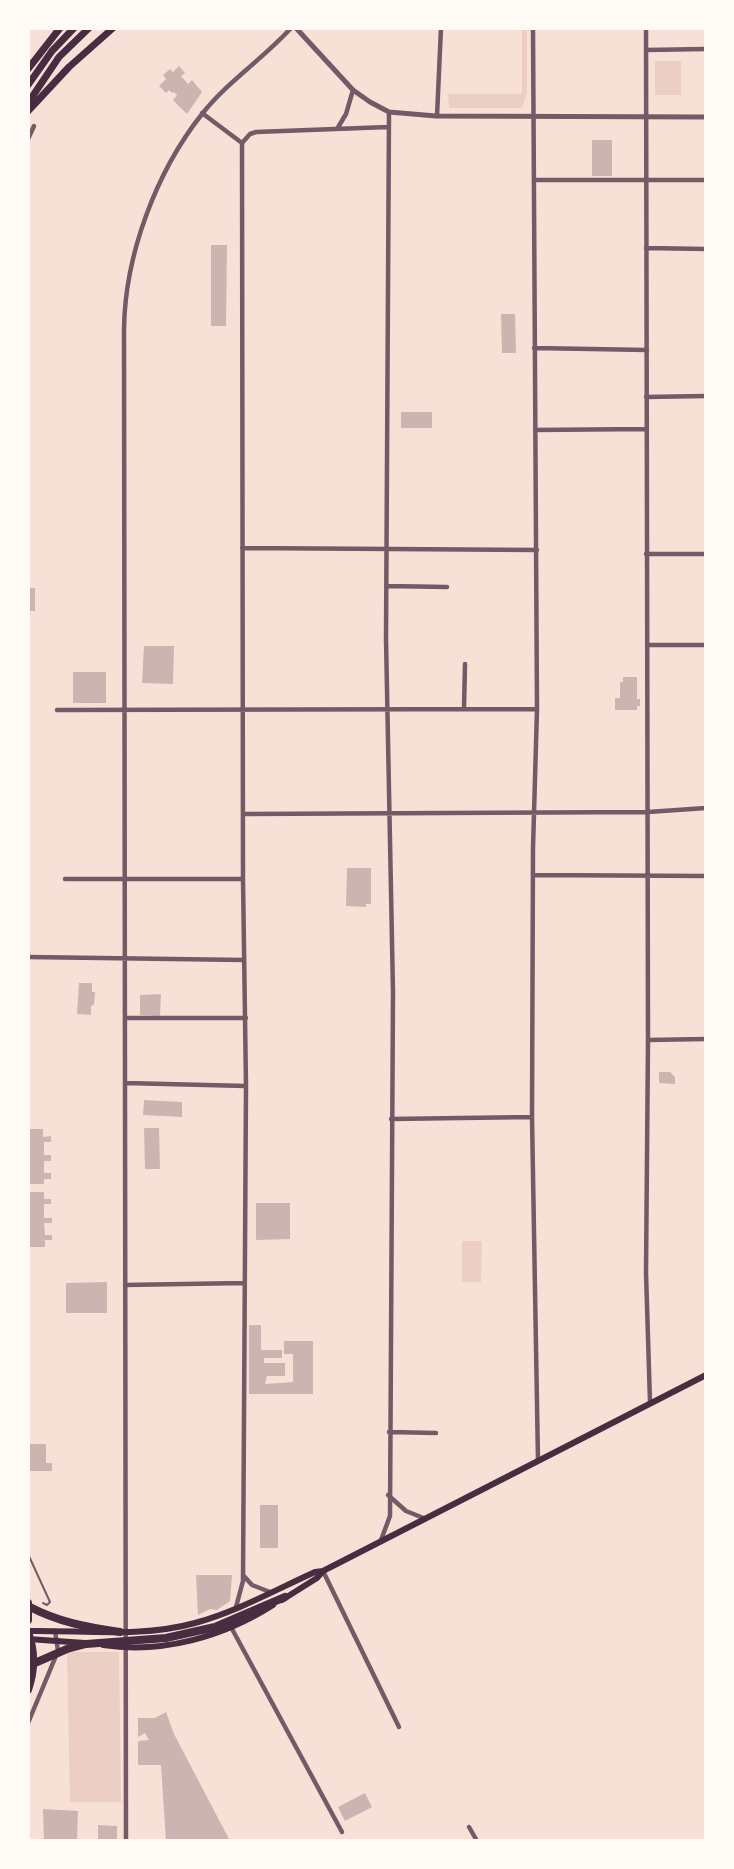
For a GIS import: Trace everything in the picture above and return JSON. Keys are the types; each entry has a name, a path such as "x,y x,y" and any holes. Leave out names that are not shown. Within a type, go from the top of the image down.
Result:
{"highway":[{"path":"28,69 60,28"},
{"path":"28,85 52,51 74,28"},
{"path":"28,103 59,57 89,28"},
{"path":"28,111 69,67 113,28"},
{"path":"28,1666 86,1644 166,1638 215,1627 285,1597"},
{"path":"28,1605 47,1616 72,1624 123,1632"},
{"path":"28,1605 28,1620"},
{"path":"28,1631 34,1668 28,1690"}],"main road":[{"path":"28,1631 101,1633 152,1630 194,1623 234,1610 310,1574 323,1571 706,1375"},
{"path":"28,1639 57,1639 126,1647 152,1647 195,1640 258,1614 317,1578 323,1571"}],"street":[{"path":"126,1841 126,1647 123,1632 126,294 147,211 181,145 202,113 291,28"},
{"path":"296,28 353,90 389,112 533,118 706,117"},
{"path":"437,116 441,28"},
{"path":"533,28 537,709 532,1117 538,1461"},
{"path":"646,28 646,1273 650,1402"},
{"path":"646,50 706,49"},
{"path":"336,130 346,114 353,90"},
{"path":"380,1542 390,1516 388,1495 393,992 387,586 389,112"},
{"path":"202,113 242,144"},
{"path":"28,139 34,126"},
{"path":"234,1610 239,1604 242,1574 246,1086 243,879 242,144 250,134 256,132 388,127"},
{"path":"534,180 706,180"},
{"path":"646,248 706,250"},
{"path":"534,348 647,350"},
{"path":"646,397 706,396"},
{"path":"535,430 646,429"},
{"path":"242,548 537,550"},
{"path":"646,554 706,554"},
{"path":"387,586 447,587"},
{"path":"647,645 706,645"},
{"path":"464,708 465,664"},
{"path":"57,710 125,712 537,709"},
{"path":"244,814 648,812 706,808"},
{"path":"533,875 706,876"},
{"path":"65,880 243,879"},
{"path":"28,957 244,960"},
{"path":"125,1018 246,1018"},
{"path":"648,1040 706,1039"},
{"path":"125,1083 246,1086"},
{"path":"391,1119 532,1117"},
{"path":"125,1285 243,1283"},
{"path":"389,1432 436,1433"},
{"path":"388,1495 406,1511 427,1519"},
{"path":"323,1571 399,1727"},
{"path":"242,1574 259,1589 274,1593"},
{"path":"231,1627 342,1832"},
{"path":"28,1724 58,1651 55,1630"},
{"path":"469,1827 477,1841"}],"lane":[{"path":"28,1554 50,1602 47,1605 43,1603"}],"shaded area":[{"path":"522,28 527,28 527,93 522,108 449,108 448,94 522,94"},
{"path":"655,61 681,61 681,95 655,95"},
{"path":"462,1241 482,1241 481,1282 462,1282"},
{"path":"67,1652 119,1652 121,1802 70,1802"}],"building":[{"path":"179,66 185,73 181,76 188,84 192,80 202,92 187,114 173,100 177,95 174,92 169,90 166,93 159,86 166,79 163,75 170,69 173,72"},
{"path":"592,140 612,140 612,176 592,176"},
{"path":"211,245 227,245 226,326 211,326"},
{"path":"501,314 515,314 516,353 502,353"},
{"path":"401,412 432,412 432,428 401,428"},
{"path":"28,588 35,588 35,611 28,611"},
{"path":"144,646 174,646 173,684 142,683"},
{"path":"73,672 106,672 106,703 73,703"},
{"path":"623,677 637,677 637,699 640,699 640,706 637,706 637,710 615,710 615,698 620,698 620,682 623,682"},
{"path":"347,868 371,868 371,904 366,904 366,907 346,906"},
{"path":"79,983 92,983 92,992 95,992 91,1015 77,1014"},
{"path":"161,994 160,1016 140,1015 140,995"},
{"path":"659,1072 670,1072 675,1077 675,1084 659,1083"},
{"path":"144,1100 182,1102 182,1117 143,1115"},
{"path":"144,1128 159,1128 160,1169 145,1169"},
{"path":"28,1129 43,1129 43,1137 51,1136 51,1142 44,1142 44,1155 51,1155 51,1161 44,1161 44,1173 51,1173 51,1179 44,1179 44,1184 28,1184"},
{"path":"28,1192 44,1192 44,1199 51,1199 51,1204 44,1204 44,1218 52,1218 52,1223 44,1223 45,1235 52,1235 52,1240 45,1240 45,1247 28,1247"},
{"path":"256,1203 290,1203 290,1239 256,1240"},
{"path":"107,1282 107,1313 66,1313 66,1283"},
{"path":"249,1325 261,1325 261,1350 282,1350 282,1358 264,1358 264,1363 285,1363 285,1376 267,1376 265,1384 293,1382 293,1354 284,1354 284,1341 313,1341 313,1394 249,1394"},
{"path":"28,1444 46,1444 46,1463 52,1463 52,1471 28,1471"},
{"path":"260,1505 278,1505 278,1548 260,1548"},
{"path":"196,1575 232,1575 230,1601 217,1610 210,1609 198,1615"},
{"path":"166,1712 174,1734 230,1841 166,1841 161,1765 138,1765 138,1741 149,1740 145,1733 138,1737 138,1718 155,1718"},
{"path":"365,1793 372,1807 345,1821 338,1807"},
{"path":"43,1809 78,1811 77,1841 44,1841"},
{"path":"98,1825 117,1826 117,1841 98,1841"}]}
